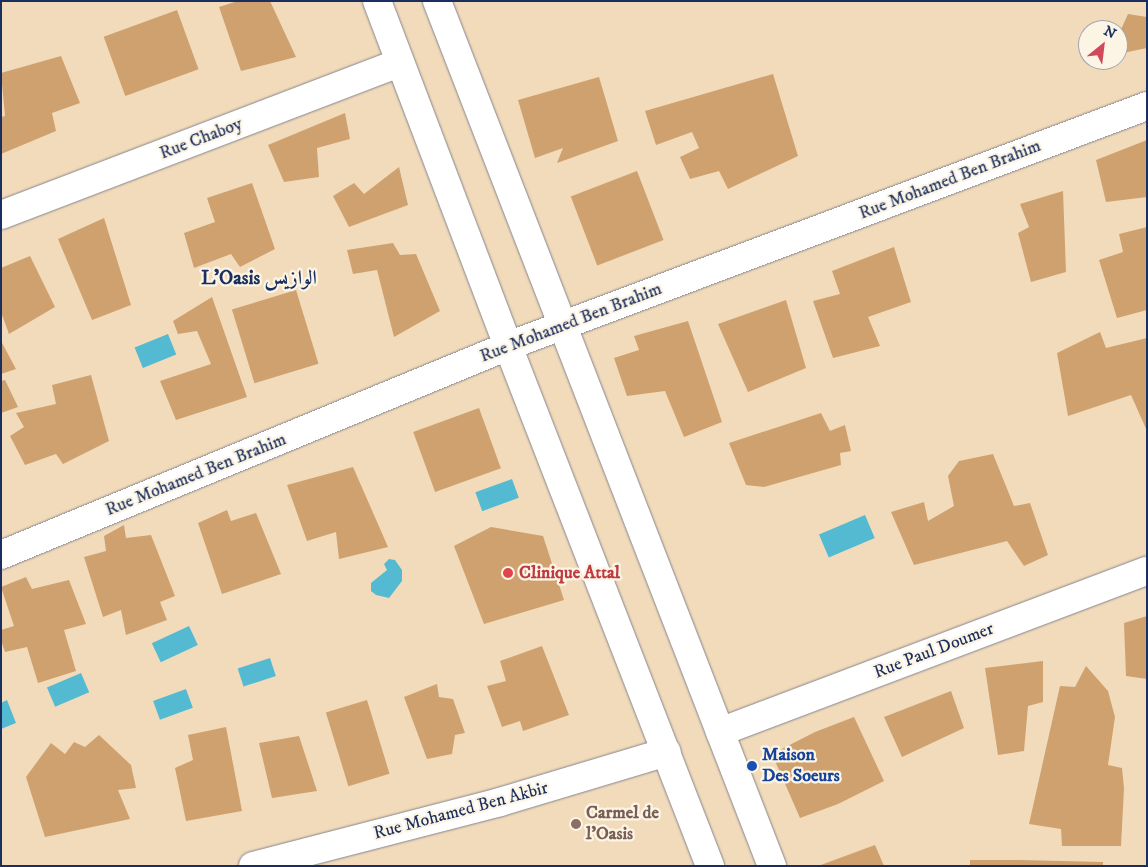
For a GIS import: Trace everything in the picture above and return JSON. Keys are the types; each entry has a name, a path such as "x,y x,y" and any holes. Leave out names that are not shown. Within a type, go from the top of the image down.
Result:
{"street":[{"path":"377,1 508,346 710,866"},
{"path":"437,1 564,324 772,866"},
{"name":"Rue Chaboy","path":"1,215 400,62"},
{"name":"Rue Mohamed Ben Brahim","path":"1,555 564,324 1147,106"},
{"name":"Rue Paul Doumer","path":"720,732 1147,571"},
{"name":"Rue Mohamed Ben Akbir","path":"253,866 500,802 667,752"}],"water":[{"path":"168,334 176,354 143,368 135,347"},
{"path":"512,479 519,498 482,511 475,492"},
{"path":"865,515 875,538 829,558 819,535"},
{"path":"389,559 395,560 402,570 402,581 389,598 376,595 371,591 371,583 387,570 384,564"},
{"path":"189,626 198,645 161,662 152,643"},
{"path":"270,658 276,676 244,687 238,669"},
{"path":"81,673 89,692 55,707 47,687"},
{"path":"186,689 193,708 160,720 153,701"},
{"path":"7,700 16,723 1,729 1,703"}],"building":[{"path":"238,1 270,1 296,57 241,71 219,7"},
{"path":"177,10 199,69 125,96 104,37"},
{"path":"1128,14 1147,17 1147,48 1128,52 1128,20 1125,20"},
{"path":"61,56 80,103 52,113 56,131 1,154 1,117 5,116 1,73"},
{"path":"773,74 798,156 728,189 719,171 690,179 680,157 699,148 692,132 656,145 645,111"},
{"path":"599,77 618,141 557,163 563,148 535,158 518,100"},
{"path":"345,113 350,139 317,148 319,177 284,182 268,145"},
{"path":"1147,140 1147,197 1106,202 1096,160"},
{"path":"399,167 408,205 349,227 333,196 354,183 364,194"},
{"path":"637,171 664,240 597,266 571,196"},
{"path":"252,183 275,249 240,267 231,254 194,268 184,233 215,222 207,198"},
{"path":"1063,191 1066,272 1031,282 1018,233 1029,227 1020,204"},
{"path":"104,218 131,305 92,320 58,239"},
{"path":"1147,227 1147,310 1117,318 1099,260 1123,252 1119,234"},
{"path":"393,243 400,255 416,254 440,311 394,337 377,270 353,274 347,250"},
{"path":"894,247 911,302 868,317 880,346 833,358 813,301 840,294 832,271"},
{"path":"30,256 55,307 9,334 1,312 1,268"},
{"path":"296,290 319,364 254,383 232,310"},
{"path":"212,297 247,397 176,420 160,381 211,364 197,331 178,334 173,321"},
{"path":"786,300 806,368 748,392 718,324"},
{"path":"688,321 722,422 684,437 665,391 627,396 614,358 639,350 634,336"},
{"path":"1100,332 1106,348 1147,338 1147,431 1131,395 1068,416 1057,353"},
{"path":"1,341 16,369 1,374"},
{"path":"91,375 109,441 63,464 56,454 25,465 10,436 24,427 16,413 56,404 52,385"},
{"path":"5,380 18,407 1,413 1,381"},
{"path":"479,408 501,468 435,492 413,432"},
{"path":"821,413 830,431 845,425 851,451 840,453 841,465 764,487 746,485 729,443"},
{"path":"993,454 1014,506 1030,503 1048,555 1024,566 1007,541 914,565 891,512 924,502 928,521 954,506 948,476 959,461"},
{"path":"353,467 388,547 339,559 336,532 307,541 287,485"},
{"path":"227,510 231,521 256,513 281,574 222,594 198,523"},
{"path":"124,525 126,538 151,535 175,596 160,602 167,620 126,635 121,610 103,617 84,557 106,551 104,536"},
{"path":"491,527 543,536 564,600 484,624 454,546"},
{"path":"26,577 32,589 69,580 86,624 64,630 76,671 38,683 27,647 5,652 1,640 1,630 14,626 1,587"},
{"path":"1147,616 1147,679 1126,676 1124,623"},
{"path":"542,646 569,715 523,731 520,721 502,727 487,686 506,681 500,661"},
{"path":"1043,661 1043,702 1028,706 1024,751 998,755 985,668"},
{"path":"1086,666 1108,691 1115,717 1108,765 1122,768 1124,788 1121,846 1062,846 1061,829 1029,824 1060,686 1075,687"},
{"path":"437,684 439,697 453,699 465,733 455,735 452,754 427,759 404,697"},
{"path":"951,691 964,728 902,757 884,717"},
{"path":"367,700 390,774 348,786 326,713"},
{"path":"854,717 884,781 838,804 800,818 772,754 815,732"},
{"path":"226,727 242,811 186,821 175,768 193,760 188,735"},
{"path":"99,735 131,765 136,788 118,790 130,819 45,837 26,777 51,743 65,754 74,742 85,747"},
{"path":"299,736 317,791 272,798 259,743"},
{"path":"875,845 884,866 818,866"},
{"path":"970,860 1103,862 1103,866 970,866"}],"place":[{"name":"Clinique Attal","path":"508,573"},
{"name":"Maison Des Soeurs","path":"752,766"},
{"name":"Carmel de l'Oasis","path":"576,824"}],"district":[{"name":"L'Oasis الوازيس","path":"259,278"}]}
